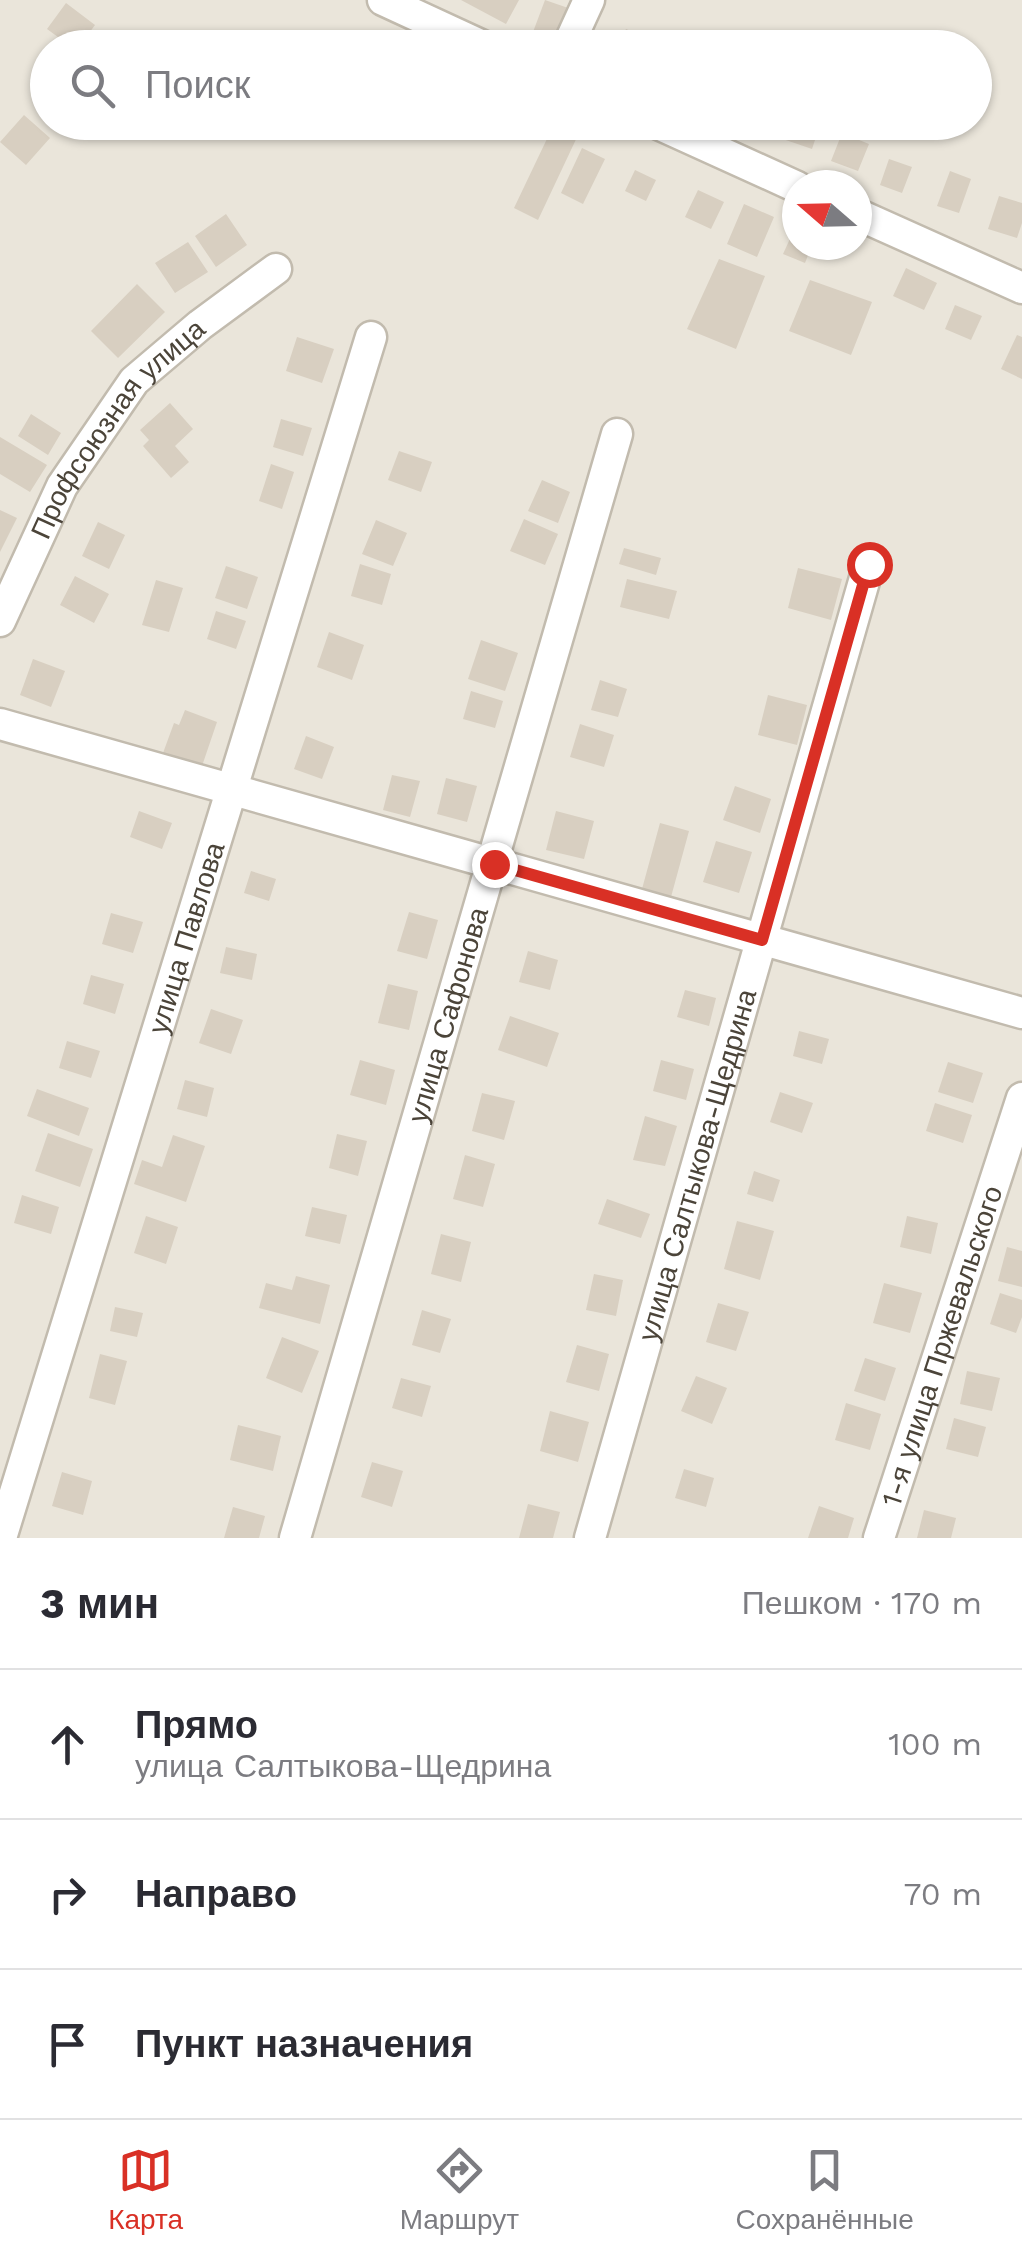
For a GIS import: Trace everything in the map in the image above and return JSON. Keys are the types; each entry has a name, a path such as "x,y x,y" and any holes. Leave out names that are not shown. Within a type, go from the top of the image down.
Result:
{"street":[{"path":"383,0 449,30"},
{"path":"575,30 589,0"},
{"path":"694,140 782,180"},
{"path":"872,221 1022,288"},
{"name":"Профсоюзная улица","path":"0,621 62,486 134,381 276,269"},
{"name":"улица Павлова","path":"2,1538 371,337"},
{"name":"улица Сафонова","path":"296,1538 618,434"},
{"name":"улица Салтыкова-Щедрина","path":"590,1538 869,564"},
{"path":"0,724 1022,1013"},
{"name":"1-я улица Пржевальского","path":"879,1538 1022,1098"}],"shaded area":[{"path":"0,0 1022,0 1022,1538 0,1538"}],"building":[{"path":"461,0 519,0 506,24"},
{"path":"545,0 574,10 566,30 534,30"},
{"path":"66,3 95,25 91,30 47,29"},
{"path":"24,115 30,120 30,140 48,140 26,165 0,142"},
{"path":"546,140 576,140 538,220 514,208"},
{"path":"786,140 815,140 812,149"},
{"path":"839,140 869,144 855,170 831,161"},
{"path":"582,148 605,159 583,204 561,193"},
{"path":"889,159 912,167 902,193 880,185"},
{"path":"635,170 656,180 646,201 625,191"},
{"path":"950,171 971,179 959,213 937,206"},
{"path":"698,190 724,202 711,229 685,217"},
{"path":"999,196 1022,203 1017,238 988,229"},
{"path":"744,204 774,217 757,257 727,244"},
{"path":"226,214 247,245 216,267 195,236"},
{"path":"188,242 208,272 175,293 155,263"},
{"path":"719,259 765,276 736,349 687,329"},
{"path":"906,268 937,283 924,310 893,296"},
{"path":"810,280 872,302 851,355 789,331"},
{"path":"137,284 165,312 118,358 91,331"},
{"path":"955,305 982,316 971,340 945,329"},
{"path":"1017,335 1022,337 1022,379 1001,369"},
{"path":"297,337 334,349 322,383 286,371"},
{"path":"170,403 193,429 175,446 189,462 171,478 143,446 149,440 140,430"},
{"path":"31,414 61,433 48,455 18,436"},
{"path":"281,419 312,428 303,456 273,447"},
{"path":"0,437 47,465 30,492 0,474"},
{"path":"399,451 432,462 421,492 388,480"},
{"path":"271,464 294,472 282,509 259,501"},
{"path":"542,480 570,492 558,523 528,511"},
{"path":"0,510 17,518 0,552"},
{"path":"524,519 558,534 545,565 510,551"},
{"path":"376,520 407,533 393,566 362,554"},
{"path":"98,522 125,535 109,569 82,556"},
{"path":"624,548 661,558 656,575 619,564"},
{"path":"360,564 391,574 382,605 351,596"},
{"path":"226,566 258,577 247,609 215,598"},
{"path":"798,568 842,579 831,620 788,608"},
{"path":"75,576 109,594 94,623 60,605"},
{"path":"627,579 677,591 669,619 620,607"},
{"path":"156,580 183,588 169,632 142,625"},
{"path":"216,611 246,621 236,649 207,639"},
{"path":"329,632 364,645 352,680 317,667"},
{"path":"481,640 518,653 505,691 468,679"},
{"path":"33,659 65,671 51,707 20,695"},
{"path":"600,680 627,689 618,717 591,710"},
{"path":"471,691 503,701 495,728 463,719"},
{"path":"768,695 807,705 797,745 758,735"},
{"path":"185,710 217,722 202,766 163,753 174,723 179,725"},
{"path":"580,724 614,735 604,767 570,757"},
{"path":"306,736 334,747 322,779 294,769"},
{"path":"392,775 420,781 410,817 383,810"},
{"path":"446,778 477,786 467,822 437,814"},
{"path":"735,786 771,799 760,833 723,820"},
{"path":"139,811 172,823 162,849 130,837"},
{"path":"556,811 594,821 584,859 546,850"},
{"path":"660,823 689,831 671,897 642,889"},
{"path":"716,841 752,852 739,893 703,882"},
{"path":"251,871 276,879 269,901 244,893"},
{"path":"409,912 438,920 427,959 397,951"},
{"path":"111,913 143,922 133,953 102,944"},
{"path":"226,947 257,954 252,980 220,973"},
{"path":"528,951 558,960 550,990 519,982"},
{"path":"91,975 124,984 115,1014 83,1004"},
{"path":"388,984 418,991 409,1030 378,1023"},
{"path":"685,990 716,998 709,1026 677,1017"},
{"path":"211,1009 243,1020 231,1054 199,1043"},
{"path":"510,1016 559,1033 547,1067 498,1050"},
{"path":"799,1031 829,1039 822,1064 793,1056"},
{"path":"67,1041 100,1051 91,1078 59,1068"},
{"path":"360,1060 395,1070 386,1105 350,1095"},
{"path":"661,1060 694,1069 686,1100 653,1091"},
{"path":"948,1062 983,1073 973,1103 938,1092"},
{"path":"185,1080 214,1088 207,1117 177,1109"},
{"path":"37,1089 89,1108 79,1136 27,1116"},
{"path":"780,1092 813,1103 802,1133 770,1122"},
{"path":"482,1093 515,1101 504,1140 472,1131"},
{"path":"935,1103 972,1115 963,1143 926,1131"},
{"path":"645,1116 677,1126 665,1166 633,1160"},
{"path":"48,1133 93,1149 80,1187 35,1171"},
{"path":"337,1134 367,1141 358,1176 329,1168"},
{"path":"173,1135 205,1146 186,1202 134,1184 142,1160 162,1167"},
{"path":"465,1155 495,1164 483,1207 453,1199"},
{"path":"754,1171 780,1180 773,1202 747,1194"},
{"path":"22,1195 59,1207 51,1234 14,1223"},
{"path":"607,1199 650,1214 641,1238 598,1224"},
{"path":"312,1207 347,1215 340,1244 305,1236"},
{"path":"146,1216 178,1227 166,1264 134,1253"},
{"path":"907,1216 938,1223 931,1254 900,1247"},
{"path":"737,1221 774,1231 760,1280 724,1269"},
{"path":"441,1234 471,1242 461,1282 431,1274"},
{"path":"1007,1247 1022,1251 1022,1287 998,1281"},
{"path":"594,1274 623,1280 616,1316 586,1310"},
{"path":"296,1276 330,1285 320,1324 259,1308 266,1283 292,1290"},
{"path":"884,1283 922,1293 910,1333 873,1323"},
{"path":"1000,1293 1022,1300 1022,1317 1016,1333 990,1324"},
{"path":"718,1303 749,1312 736,1351 706,1342"},
{"path":"115,1307 143,1313 137,1337 110,1331"},
{"path":"422,1310 451,1319 440,1353 412,1345"},
{"path":"282,1337 319,1351 302,1393 266,1378"},
{"path":"577,1345 609,1354 599,1391 566,1382"},
{"path":"100,1354 127,1361 115,1405 89,1398"},
{"path":"865,1358 896,1368 885,1401 854,1391"},
{"path":"967,1371 1000,1378 992,1411 960,1404"},
{"path":"696,1376 727,1388 712,1424 681,1411"},
{"path":"401,1378 431,1386 422,1417 392,1408"},
{"path":"846,1403 881,1414 870,1450 835,1440"},
{"path":"550,1411 589,1422 578,1462 540,1451"},
{"path":"954,1418 986,1427 978,1457 946,1449"},
{"path":"238,1425 281,1436 273,1471 230,1460"},
{"path":"372,1462 403,1471 392,1507 361,1497"},
{"path":"684,1469 714,1478 706,1507 675,1498"},
{"path":"62,1472 92,1481 83,1515 52,1506"},
{"path":"528,1504 560,1512 553,1538 519,1538"},
{"path":"819,1506 854,1518 848,1538 808,1538"},
{"path":"233,1507 265,1516 259,1538 224,1538"},
{"path":"924,1510 956,1518 951,1538 917,1538"}],"route":[{"path":"494,864 762,940 869,564"}]}
